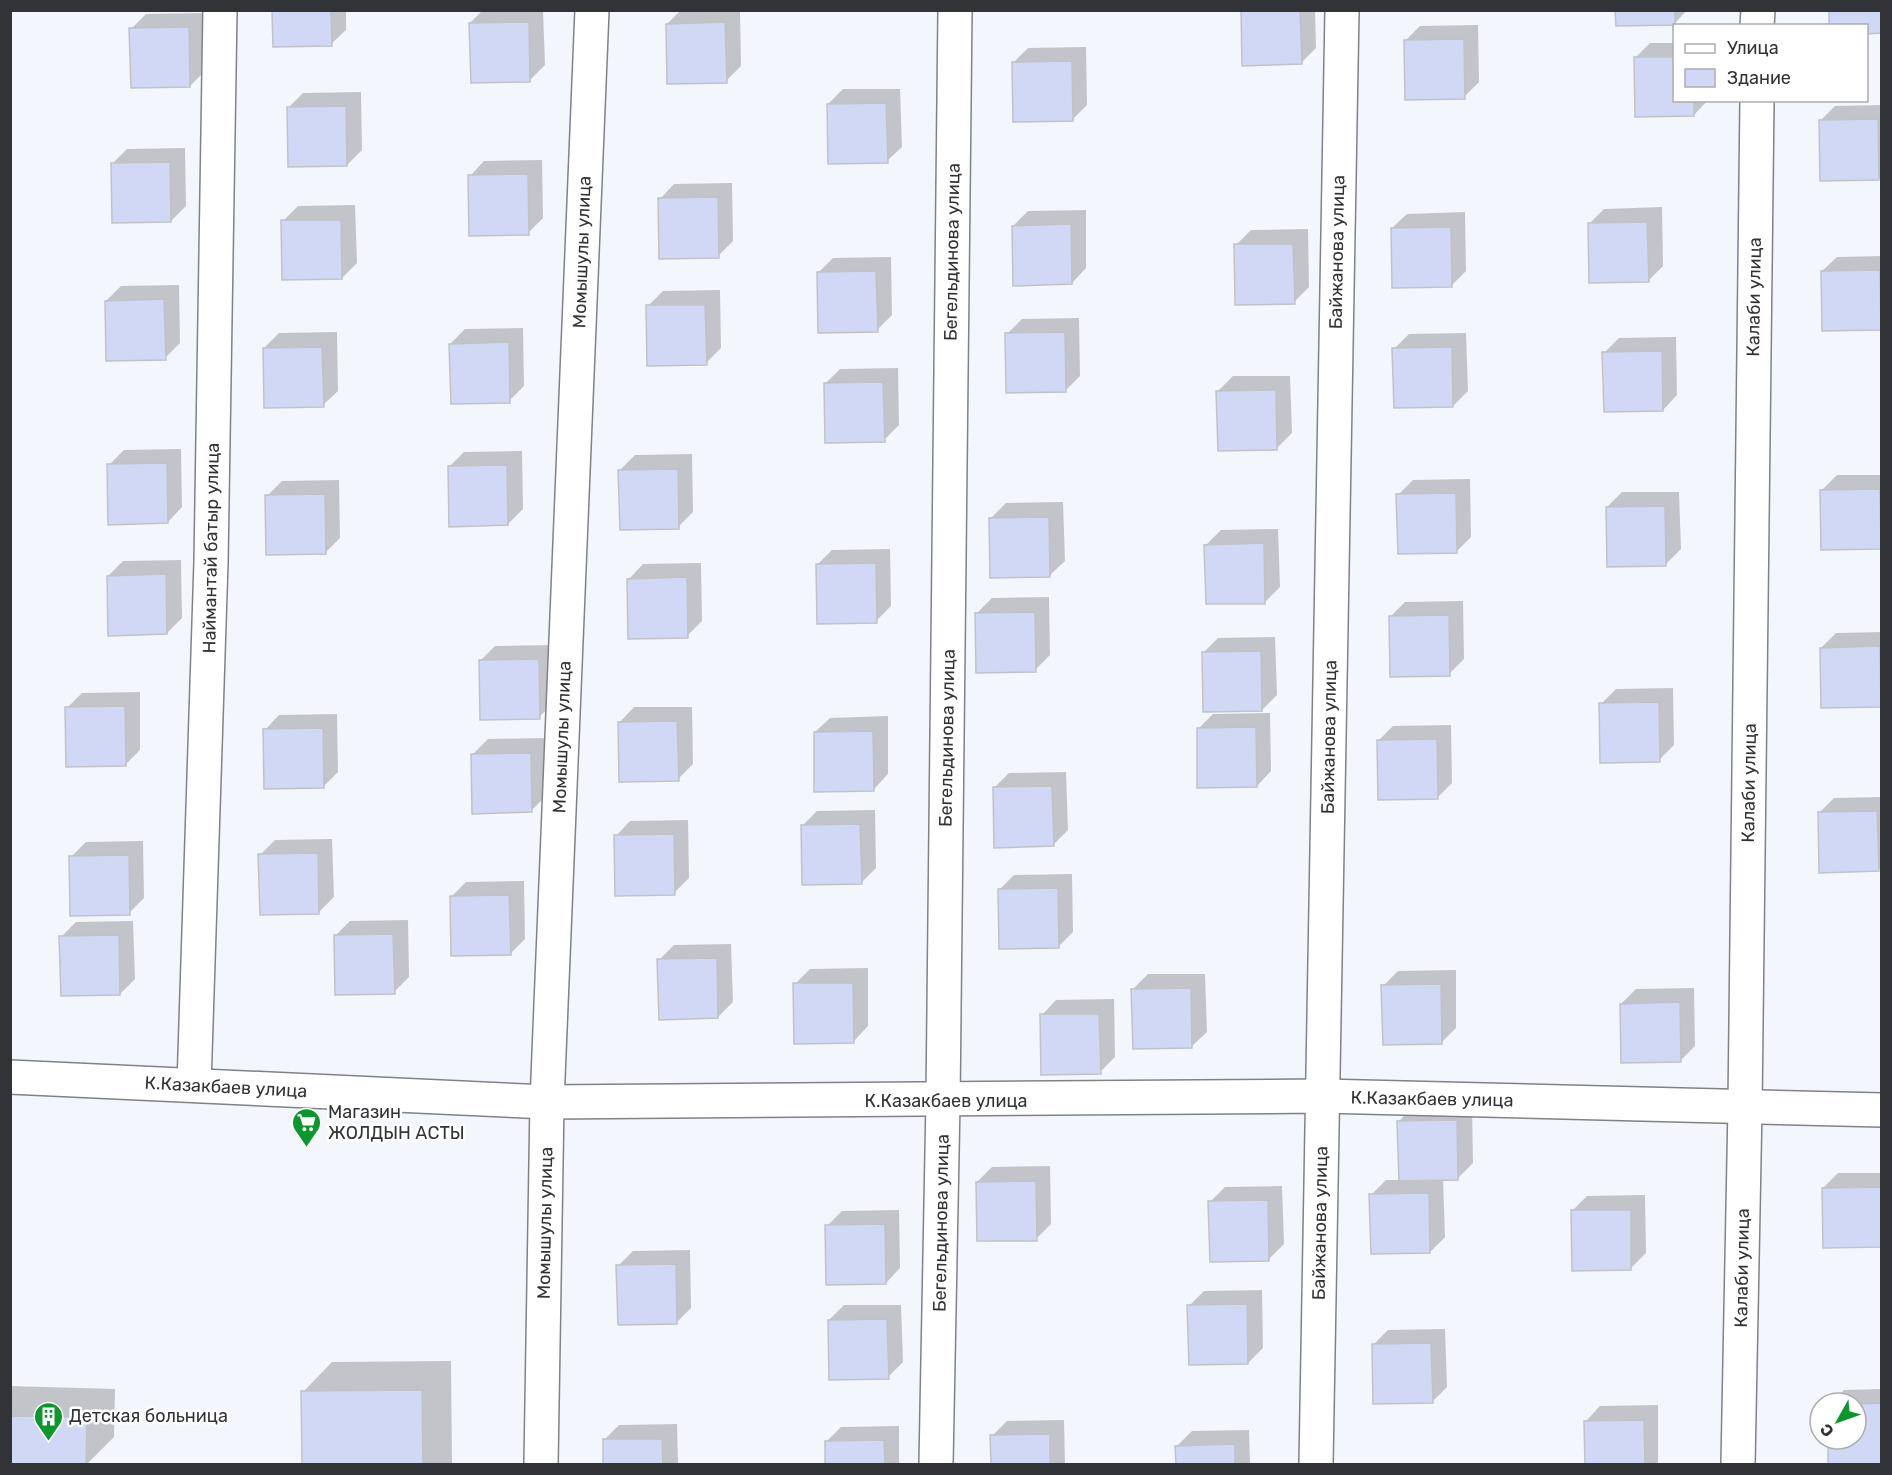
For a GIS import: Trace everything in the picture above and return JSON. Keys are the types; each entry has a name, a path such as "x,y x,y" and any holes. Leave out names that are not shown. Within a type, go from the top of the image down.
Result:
{"street":[{"name":"Наймантай батыр улица","path":"194,1085 212,562 220,10"},
{"name":"Момышулы улица","path":"541,1464 547,1102 592,10"},
{"name":"Бегельдинова улица","path":"936,1464 944,1101 956,10"},
{"name":"Байжанова улица","path":"1316,1464 1342,10"},
{"name":"Калаби улица","path":"1738,1464 1745,1107 1757,102"},
{"name":"К.Казакбаев улица","path":"10,1077 547,1102 944,1101 1322,1096 1881,1110"}],"building":[{"path":"272,10 331,10 332,46 273,47"},
{"path":"1241,10 1300,10 1302,64 1242,66"},
{"path":"1615,10 1675,10 1675,24 1673,25 1616,26"},
{"path":"1829,10 1882,10 1882,33 1868,34 1868,24 1829,24"},
{"path":"529,22 530,82 471,83 469,23"},
{"path":"725,22 727,83 667,84 666,24"},
{"path":"189,27 190,87 131,88 129,28"},
{"path":"1464,39 1465,99 1405,100 1404,40"},
{"path":"1634,57 1673,57 1673,102 1694,102 1694,116 1635,117"},
{"path":"1072,61 1073,121 1013,122 1012,62"},
{"path":"886,103 888,163 828,164 827,104"},
{"path":"346,106 347,166 288,167 287,107"},
{"path":"1878,119 1879,180 1820,181 1819,120"},
{"path":"170,162 171,222 112,223 111,163"},
{"path":"528,174 529,235 469,236 468,175"},
{"path":"718,197 719,258 659,259 658,198"},
{"path":"281,220 341,220 342,279 282,280"},
{"path":"1647,222 1649,282 1589,283 1588,223"},
{"path":"1071,224 1072,284 1013,286 1012,226"},
{"path":"1451,227 1452,287 1392,288 1391,228"},
{"path":"1234,244 1293,244 1295,304 1235,305"},
{"path":"1880,270 1881,330 1822,331 1821,271"},
{"path":"876,271 878,332 818,333 817,272"},
{"path":"164,299 166,360 106,361 105,301"},
{"path":"646,305 705,305 707,365 647,366"},
{"path":"1065,332 1066,392 1006,393 1005,333"},
{"path":"509,342 510,403 451,404 449,344"},
{"path":"322,347 324,407 264,408 263,348"},
{"path":"1452,347 1453,407 1394,408 1392,348"},
{"path":"1662,351 1663,411 1604,412 1602,352"},
{"path":"883,382 885,442 825,443 824,383"},
{"path":"1276,390 1277,450 1218,451 1216,391"},
{"path":"167,463 168,523 108,525 107,464"},
{"path":"507,465 508,525 449,527 448,466"},
{"path":"678,469 679,529 620,530 618,470"},
{"path":"1880,489 1881,549 1821,550 1820,490"},
{"path":"1456,493 1457,553 1398,554 1396,494"},
{"path":"325,494 326,554 266,555 265,495"},
{"path":"1665,506 1666,566 1607,567 1606,507"},
{"path":"1049,517 1050,577 990,578 989,518"},
{"path":"1264,543 1265,604 1206,604 1204,545"},
{"path":"876,563 877,623 817,624 816,564"},
{"path":"166,574 167,634 108,636 107,576"},
{"path":"687,577 688,638 628,639 627,579"},
{"path":"1035,612 1036,672 976,673 975,613"},
{"path":"1449,615 1450,676 1390,677 1389,616"},
{"path":"1880,646 1881,707 1821,708 1820,648"},
{"path":"1261,651 1262,711 1203,712 1202,652"},
{"path":"539,659 540,719 480,720 479,660"},
{"path":"1659,702 1660,762 1600,763 1599,703"},
{"path":"125,706 126,766 66,767 65,707"},
{"path":"677,721 679,781 619,782 618,722"},
{"path":"1256,727 1257,787 1197,788 1197,728"},
{"path":"323,728 324,788 264,789 263,729"},
{"path":"873,731 874,791 814,792 814,732"},
{"path":"1437,739 1438,799 1378,800 1377,740"},
{"path":"531,753 532,812 472,814 471,754"},
{"path":"1052,786 1054,846 994,848 993,787"},
{"path":"1877,811 1879,871 1819,873 1818,812"},
{"path":"860,824 862,884 802,885 801,825"},
{"path":"674,834 675,895 615,896 614,835"},
{"path":"318,853 319,914 260,915 258,854"},
{"path":"129,855 130,915 70,916 69,856"},
{"path":"1058,888 1059,948 999,949 998,889"},
{"path":"509,895 511,955 451,956 450,896"},
{"path":"393,934 395,994 335,995 334,935"},
{"path":"119,935 120,995 61,996 59,936"},
{"path":"717,958 718,1018 659,1020 657,959"},
{"path":"793,983 853,983 854,1043 794,1044"},
{"path":"1441,984 1442,1044 1383,1045 1381,985"},
{"path":"1191,988 1192,1048 1133,1049 1131,989"},
{"path":"1680,1002 1681,1062 1621,1063 1620,1004"},
{"path":"1040,1014 1099,1014 1101,1074 1041,1075"},
{"path":"1457,1120 1458,1180 1399,1181 1397,1121"},
{"path":"1036,1181 1037,1241 977,1241 976,1182"},
{"path":"1881,1187 1882,1247 1823,1248 1822,1188"},
{"path":"1429,1193 1430,1253 1371,1254 1369,1194"},
{"path":"1268,1200 1269,1261 1210,1262 1208,1201"},
{"path":"1571,1210 1631,1210 1631,1270 1572,1271"},
{"path":"885,1224 886,1284 826,1285 825,1225"},
{"path":"676,1264 677,1324 618,1325 616,1265"},
{"path":"1247,1304 1248,1364 1189,1365 1187,1305"},
{"path":"887,1319 889,1379 829,1380 828,1320"},
{"path":"1431,1343 1433,1403 1373,1404 1372,1344"},
{"path":"422,1390 423,1464 302,1464 301,1391"},
{"path":"1882,1403 1882,1464 1828,1464 1828,1451 1868,1451 1868,1404"},
{"name":"Детская больница","path":"10,1416 87,1417 86,1464 10,1464"},
{"path":"1644,1420 1645,1464 1585,1464 1584,1421"},
{"path":"1050,1434 1050,1464 991,1464 990,1435"},
{"path":"603,1439 662,1439 663,1464 603,1464"},
{"path":"884,1440 885,1464 825,1464 825,1441"},
{"path":"1235,1444 1235,1464 1176,1464 1175,1446"}],"place":[{"name":"Магазин ЖОЛДЫН АСТЫ","path":"307,1148"},
{"name":"Детская больница","path":"48,1442"}]}
